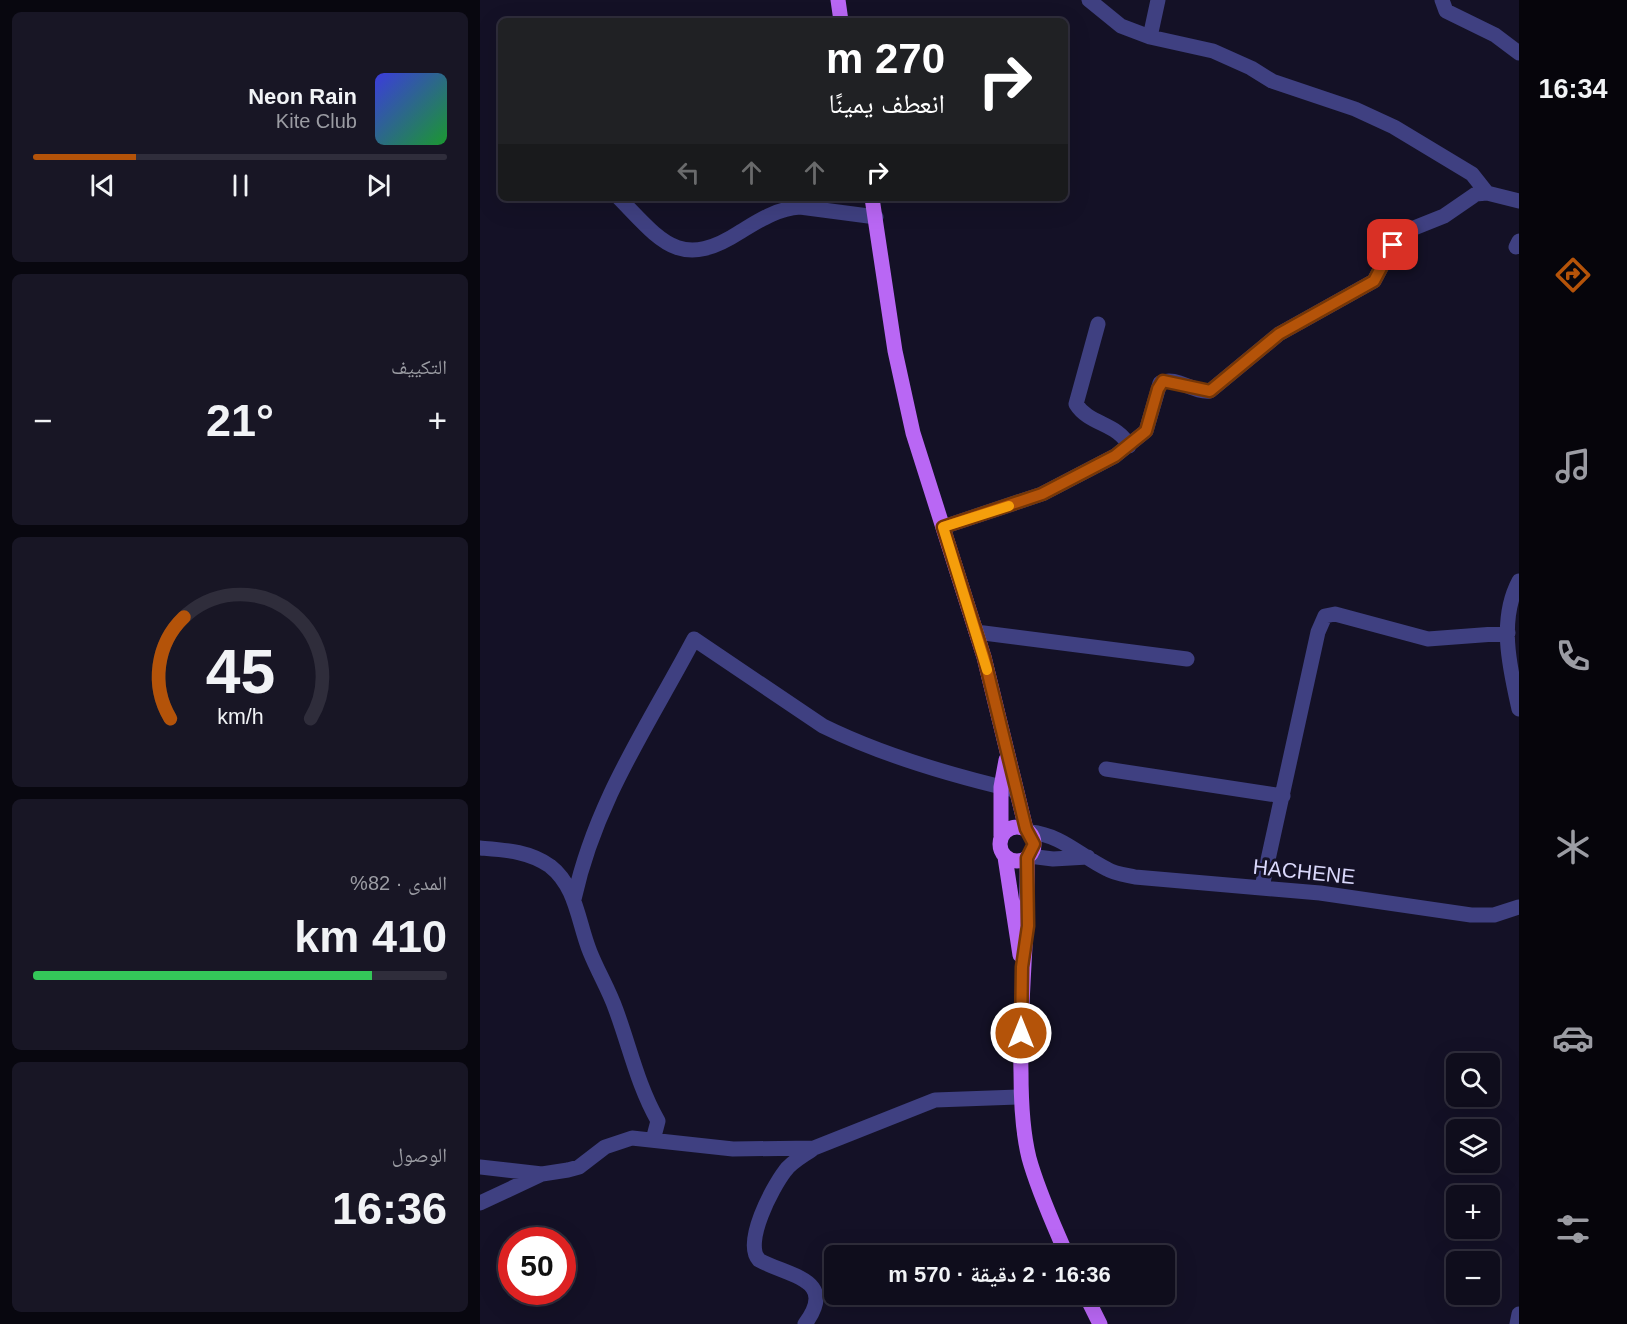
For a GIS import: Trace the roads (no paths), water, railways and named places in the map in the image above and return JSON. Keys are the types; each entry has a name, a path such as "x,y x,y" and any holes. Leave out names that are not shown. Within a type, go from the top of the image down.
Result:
{"main road":[{"path":"838,0 841,18"},
{"path":"873,201 895,351 906,402 976,632 1006,757 1034,844 1028,857 1028,926 1022,967 1021,1097 1029,1156 1063,1245"},
{"path":"1006,757 1001,787 999,847 1005,857 1022,967"},
{"path":"1001,836 1009,828 1028,831"},
{"path":"1005,857 1012,861 1028,857"},
{"path":"1090,1305 1100,1324"}],"street":[{"path":"1089,0 1121,27 1150,37 1213,51 1251,68 1272,81 1355,109 1395,127 1472,174 1487,193"},
{"path":"1150,37 1158,0"},
{"path":"1442,0 1446,11 1495,35 1519,53"},
{"path":"943,527 1042,494 1129,446 1146,431 1158,389 1163,381 1210,391 1279,334 1374,281 1393,245 1404,232 1444,216 1476,194 1487,193 1519,201"},
{"path":"622,201 662,239 680,250 689,252 739,234 757,220 787,208 800,207 876,217"},
{"path":"1098,324 1076,404 1084,413 1120,433 1129,446"},
{"path":"1519,581 1511,609 1508,633 1519,709"},
{"path":"1262,887 1284,796 1318,632 1325,616 1335,614 1428,639 1508,633"},
{"path":"976,632 1187,659"},
{"path":"574,899 582,865 613,783 694,639 834,731 888,752 1017,791"},
{"path":"1106,769 1284,796"},
{"name":"HACHENE","path":"1028,831 1073,845 1108,870 1135,877 1262,887 1471,915 1494,915 1519,907"},
{"path":"480,848 514,851 565,867 582,865"},
{"path":"1028,857 1053,859 1088,857"},
{"path":"536,858 555,871 574,899 585,939 616,1009 637,1078 658,1121 684,1144"},
{"path":"805,1324 818,1303 816,1290 807,1281 759,1260 755,1256 754,1238 785,1169 814,1148 935,1101 1021,1097"},
{"path":"653,1140 658,1121"},
{"path":"480,1203 542,1174 579,1167 605,1148 622,1140 653,1140 761,1150 814,1148"},
{"path":"480,1167 542,1174"},
{"path":"1517,1324 1519,1314"}]}
